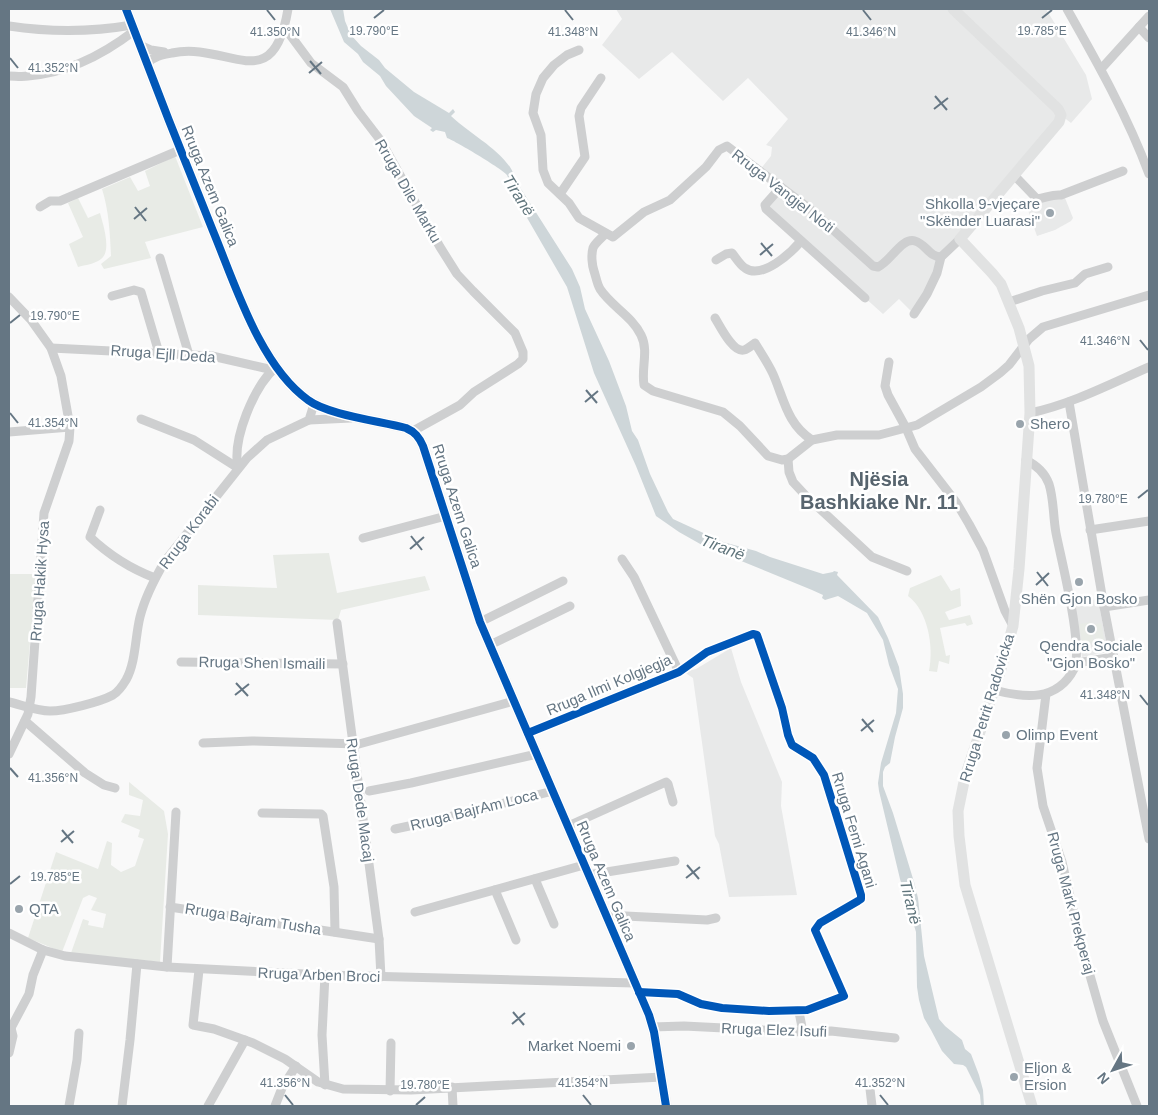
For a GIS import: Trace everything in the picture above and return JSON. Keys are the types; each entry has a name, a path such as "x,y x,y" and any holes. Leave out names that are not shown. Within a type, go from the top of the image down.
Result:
{"main road":[{"name":"Rruga Azem Galica","path":"126,9 180,150 252,325 275,369 297,391 314,404 413,431 419,437 480,622 636,987"},
{"path":"953,9 1058,109 1061,115 1059,122 960,238"},
{"name":"Rruga Petrit Radovicka","path":"960,238 1001,284 1009,302 1029,366 1030,413 1019,569 1012,626 994,690 960,794 958,811 965,885 1032,1106"},
{"path":"636,987 652,1027 666,1106"}],"street":[{"path":"140,46 160,52 207,52 242,61 264,59 271,54 279,42 285,28 288,9"},
{"path":"1067,9 1101,69 1141,152 1149,174"},
{"path":"1101,69 1149,16"},
{"path":"9,26 50,30 133,28"},
{"path":"1139,27 1149,38"},
{"path":"9,76 28,76 71,66 95,56 121,41 133,28"},
{"name":"Rruga Dile Marku","path":"285,28 311,62 343,87 385,148 457,274 515,333 521,345 523,359 518,364 474,392 460,405 413,431"},
{"path":"579,50 567,55 554,65 543,78 536,94 533,113 541,135 543,170 548,183 569,203 579,218 606,234 594,247 592,266 598,287 636,327 643,340 645,357 644,384 653,391 723,412 740,426 768,456 782,460 788,459 812,440 837,435 878,435 917,425 981,386 1009,365 1023,346 1043,327 1149,295"},
{"path":"148,65 168,53 180,51"},
{"path":"560,194 585,158 579,116 581,108 601,78"},
{"name":"Rruga Vangjel Noti","path":"606,234 613,237 644,212 670,200 706,167 720,150 727,146 810,209 873,266 883,266 903,244 912,240 918,242 935,257 941,258"},
{"path":"40,207 50,201 60,201 180,150"},
{"path":"1014,175 1037,199 1040,199 1053,194 1061,195 1123,171"},
{"path":"781,187 765,205 766,208 865,298"},
{"path":"914,314 927,294 941,258 960,238"},
{"path":"716,260 732,253 743,267 748,270 763,269 785,258 801,241"},
{"path":"160,258 189,355"},
{"path":"1009,302 1075,283 1085,274 1108,267"},
{"path":"112,296 134,290 141,292 159,353"},
{"name":"Rruga Hakik Hysa","path":"9,296 31,320 51,348 61,376 70,427 69,441 44,512 30,707 9,754"},
{"path":"715,318 731,344 738,350 744,350 755,343 772,371 786,411 803,434 812,440"},
{"name":"Rruga Ejll Deda","path":"51,348 212,356 275,369"},
{"path":"889,362 885,386 888,395 915,449 956,502 970,524 983,550 1005,612 1012,626"},
{"path":"1030,413 1069,402 1149,366"},
{"path":"238,468 236,448 250,406 261,384 275,369"},
{"path":"1069,402 1104,607 1149,839"},
{"path":"314,404 309,420 356,417"},
{"path":"140,419 194,440 238,468"},
{"name":"Rruga Korabi","path":"9,702 49,711 67,709 107,697 117,692 126,680 130,670 141,616 155,578 165,561 238,468 267,440 309,420"},
{"path":"9,432 70,427"},
{"path":"788,459 789,472 793,482 806,496 872,557 907,571"},
{"path":"994,690 1019,695 1046,694 1066,679 1076,663 1077,652 1073,619 1055,532 1052,496 1048,482 1039,469 1026,460"},
{"path":"100,510 90,537 104,550 132,569 155,578"},
{"path":"363,538 446,516"},
{"path":"1090,530 1149,521"},
{"path":"622,559 634,577 679,672"},
{"path":"480,622 563,581"},
{"path":"1104,607 1149,600"},
{"path":"490,645 570,606"},
{"name":"Rruga Dede Macaj","path":"337,623 379,939 381,977"},
{"name":"Rruga Ilmi Kolgjegja","path":"528,733 679,672 707,652 750,634 757,635 782,708 792,745"},
{"path":"1076,663 1114,657"},
{"name":"Rruga Shen Ismaili","path":"181,662 343,664"},
{"name":"Rruga Mark Prekperaj","path":"1046,694 1037,768 1043,806 1062,862 1081,944 1103,1021 1137,1106"},
{"path":"204,743 252,741 359,744 514,701"},
{"path":"25,721 85,773 104,785 115,788"},
{"name":"Rruga Femi Agani","path":"792,745 813,758 824,774 861,895 861,899 820,923 815,930 844,996"},
{"path":"370,791 537,754"},
{"path":"568,826 666,782 673,802"},
{"name":"Rruga BajrAm Loca","path":"395,829 553,791"},
{"path":"167,967 176,812"},
{"name":"Rruga Bajram Tusha","path":"262,813 321,814 324,816 334,888 335,932"},
{"path":"415,912 535,879 586,870 675,861"},
{"path":"535,879 554,924"},
{"path":"495,890 516,940"},
{"name":"Rruga Bajram Tusha","path":"170,907 379,939"},
{"path":"605,915 707,920 716,918"},
{"name":"Rruga Arben Broci","path":"9,933 43,950 65,956 199,970 636,987 678,994 702,1004 722,1008 799,1012 815,1008 844,996"},
{"path":"9,1053 13,1036 10,1028 29,994 33,974 43,950"},
{"path":"122,1106 136,964"},
{"path":"199,970 193,1024 245,1040 285,1059 325,1085 343,1089 390,1091 452,1087 497,1087 662,1077"},
{"path":"325,975 322,1035 325,1085"},
{"path":"799,1012 804,1032"},
{"name":"Rruga Elez Isufi","path":"652,1027 804,1032 831,1031 895,1038"},
{"path":"69,1106 77,1060 79,1033"},
{"path":"208,1106 245,1040"},
{"path":"390,1091 391,1043"},
{"path":"275,1106 289,1075 296,1066"},
{"path":"452,1087 453,1106"},
{"path":"870,1090 872,1106"}],"shaded area":[{"path":"616,9 1046,9 1086,75 1092,99 1071,123 1062,116 941,257 914,314 899,299 883,314 766,209 781,187 759,171 771,156 772,147 766,145 788,119 748,78 723,101 672,52 639,79 602,45 622,19"},
{"path":"175,156 203,227 145,242 151,258 104,269 101,264 111,256 108,214 102,189 130,177 138,191 150,186 145,171"},
{"name":"Shkolla 9-vjeçare \"Skënder Luarasi\"","path":"1056,196 1065,198 1073,218 1055,230 1037,236 1027,207"},
{"path":"78,198 88,218 100,213 105,230 106,250 99,261 78,267 69,244 83,237 68,203"},
{"path":"329,553 337,593 425,576 430,590 341,610 338,620 198,615 198,585 277,588 273,555"},
{"path":"9,574 36,574 26,688 9,688"},
{"path":"941,575 951,591 960,588 961,606 945,612 949,620 970,615 973,624 967,626 965,623 940,628 946,656 950,655 949,664 939,661 937,672 929,671 931,651 925,620 915,603 908,596 910,588"},
{"name":"Qendra Sociale \"Gjon Bosko\"","path":"1098,599 1108,652 1082,657 1074,603"},
{"path":"1091,622 1094,642 1082,644 1079,624"},
{"path":"1101,623 1106,649 1097,651 1093,625"},
{"path":"731,648 741,682 782,782 781,806 797,895 729,897 719,844 715,836 693,678 684,672 696,669"},
{"path":"129,782 164,811 168,834 160,962 71,953 83,919 89,921 88,925 103,928 106,914 91,910 97,898 89,895 83,898 62,952 28,938 56,852 98,869 107,841 112,843 111,865 121,872 135,866 144,839 138,837 140,830 121,822 125,814 140,816 143,800 129,795"}],"water":[{"name":"Tiranë","path":"330,9 343,9 345,21 351,35 361,46 414,92 449,113 453,109 455,112 451,116 490,146 510,167 516,181 572,269 580,287 585,309 609,361 626,406 632,431 638,440 650,474 673,519 723,542 823,574 834,571 838,572 837,575 878,617 899,667 903,694 903,708 890,763 883,772 883,786 918,898 924,956 939,1019 962,1040 965,1049 971,1054 983,1090 984,1106 981,1106 980,1095 966,1067 954,1064 942,1051 924,1018 919,1000 916,932 900,879 878,783 881,763 896,713 898,689 889,665 883,640 867,613 838,596 825,600 822,598 823,595 812,590 702,545 656,516 636,466 594,373 567,287 511,190 507,175 478,155 447,138 445,132 436,130 433,132 430,130 432,128 414,116 386,86 380,76 344,42"}],"cycle path":[{"path":"126,9 240,299 263,346 276,367 291,385 308,400 317,405 341,414 406,428 418,437 423,446 480,622 649,1015 654,1032 666,1106"},
{"path":"528,733 679,672 707,652 753,634 757,635 782,708 792,745 813,758 824,775 861,895 861,899 820,923 815,930 844,996 807,1010 769,1011 722,1008 701,1004 678,994 639,992"}],"place":[{"name":"Shkolla 9-vjeçare \"Skënder Luarasi\"","path":"1050,213"},
{"name":"Shero","path":"1020,424"},
{"name":"Shën Gjon Bosko","path":"1079,582"},
{"name":"Qendra Sociale \"Gjon Bosko\"","path":"1091,629"},
{"name":"Olimp Event","path":"1006,735"},
{"name":"QTA","path":"19,909"},
{"name":"Market Noemi","path":"631,1046"},
{"name":"Eljon & Ersion","path":"1014,1077"}],"district":[{"name":"Njësia Bashkiake Nr. 11","path":"879,490"}]}
